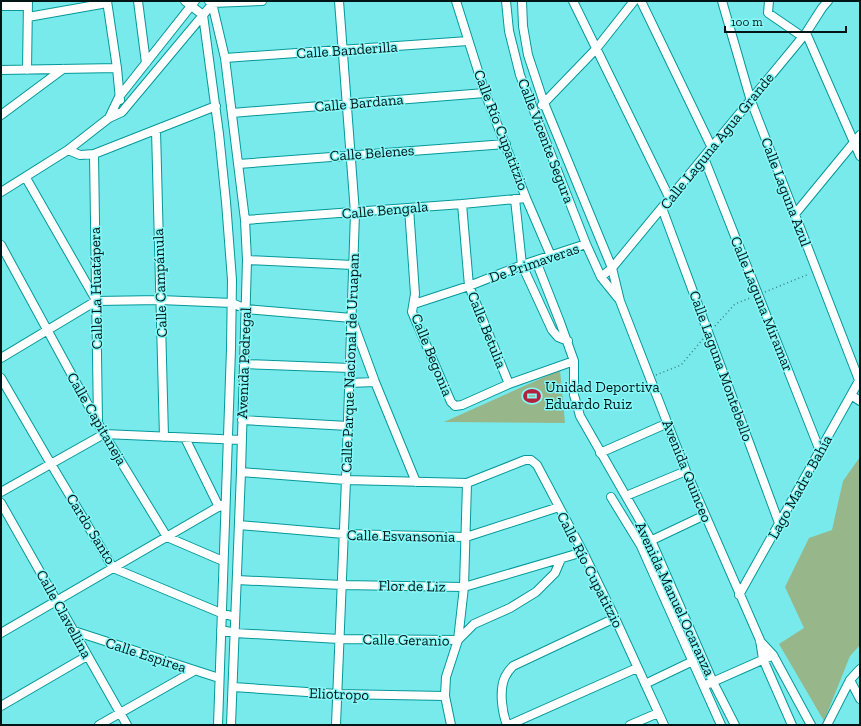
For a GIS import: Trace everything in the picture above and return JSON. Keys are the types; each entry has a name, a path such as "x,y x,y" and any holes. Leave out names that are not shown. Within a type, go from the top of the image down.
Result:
{"street":[{"path":"138,1 146,63"},
{"path":"1,192 26,178 68,150 109,118 122,112 203,15 212,2 262,1"},
{"name":"Calle Parque Nacional de Uruapan","path":"336,725 352,318 354,213 339,1"},
{"name":"Calle Río Cupatitzio","path":"456,1 485,92 526,198 551,256"},
{"name":"Calle Vicente Segura","path":"506,1 508,31 520,75 586,244 601,277"},
{"name":"Calle Vicente Segura","path":"522,1 523,26 528,55 544,103 612,268"},
{"path":"573,1 670,200"},
{"path":"535,113 596,49 634,1"},
{"path":"642,1 712,148"},
{"name":"Calle Laguna Azul","path":"722,1 751,100 860,379"},
{"path":"769,1 768,13 804,35 857,138 860,156"},
{"name":"Calle Laguna Agua Grande","path":"601,277 612,268 670,200 804,35 822,4 828,1"},
{"path":"28,17 107,2 122,112"},
{"name":"Avenida Pedregal","path":"212,2 225,58 245,220 247,260 241,472 231,725"},
{"path":"1,6 28,3 26,70"},
{"path":"109,118 119,97 190,3 203,15"},
{"name":"Avenida Pedregal","path":"203,15 216,106 232,280 228,440 222,505 223,561 218,725"},
{"name":"Calle Banderilla","path":"225,58 468,41"},
{"path":"1,70 117,68"},
{"path":"1,115 63,70"},
{"name":"Calle Bardana","path":"232,113 485,92"},
{"path":"68,150 80,155 94,154 216,106"},
{"name":"Calle Campánula","path":"156,130 164,437"},
{"path":"795,214 857,138"},
{"name":"Calle Belenes","path":"238,164 506,144"},
{"name":"Calle La Huatápera","path":"94,154 98,422"},
{"name":"Calle Laguna Miramar","path":"704,158 820,451"},
{"path":"26,178 96,301"},
{"name":"Calle Bengala","path":"245,220 354,213 526,198"},
{"path":"515,199 522,265 552,330 558,337 568,341"},
{"name":"Calle Betulia","path":"462,204 469,286 509,384"},
{"name":"Calle Begonia","path":"410,208 415,294 412,312 451,402 455,406 462,405 509,384"},
{"name":"Calle Laguna Montebello","path":"662,208 779,523"},
{"name":"De Primaveras","path":"414,304 469,286 522,265 586,244"},
{"name":"Calle Capitaneja","path":"1,245 104,434 167,537"},
{"path":"247,260 353,265"},
{"name":"Avenida Manuel Ocaranza","path":"536,261 568,341 574,361 574,395 580,416 651,540 713,682 735,725"},
{"name":"Avenida Quinceo","path":"612,268 620,300 649,378 686,471 739,595 760,640 773,655 811,725"},
{"name":"Avenida Quinceo","path":"601,277 620,300"},
{"path":"1,358 96,301 160,300 232,303 246,309 352,318 375,382 416,482"},
{"path":"509,384 574,361"},
{"path":"244,364 350,368"},
{"name":"Cardo Santo","path":"1,378 113,568 221,614 235,617"},
{"name":"Lago Madre Bahía","path":"739,595 860,379"},
{"path":"349,383 375,382"},
{"path":"851,395 860,401"},
{"path":"242,420 348,426"},
{"path":"600,453 668,423"},
{"path":"1,492 104,434 242,440"},
{"path":"1,633 222,505 185,438"},
{"name":"Calle Río Cupatitzio","path":"467,483 525,460 531,460 537,465 583,552 664,725"},
{"path":"626,496 686,471"},
{"path":"241,472 346,480 467,483 464,587 458,640 446,677 445,696 451,725"},
{"name":"Avenida Manuel Ocaranza","path":"611,497 641,546 721,725"},
{"name":"Calle Clavellina","path":"1,503 127,725"},
{"name":"Calle Esvansonia","path":"239,525 344,534 466,537 559,508"},
{"path":"641,546 705,515"},
{"path":"167,537 223,561"},
{"name":"Flor de Liz","path":"237,580 342,585 464,587 561,560 583,552"},
{"name":"Calle Geranio","path":"221,630 234,633 340,639 458,640 474,624 510,608 536,592 555,573 561,560"},
{"path":"615,618 513,666 505,677 501,696 503,714 508,725 637,668"},
{"name":"Calle Espirea","path":"74,632 219,678"},
{"name":"Avenida Quinceo","path":"760,640 763,659 792,725"},
{"path":"704,686 773,655"},
{"path":"1,706 87,656"},
{"path":"645,684 693,661"},
{"path":"827,725 850,680 860,669"},
{"path":"99,725 194,671"},
{"path":"850,680 860,699"},
{"name":"Eliotropo","path":"233,687 337,694 445,696"},
{"path":"630,725 658,713"}],"path":[{"path":"649,378 681,365 735,304 817,271"}],"green space":[{"name":"Unidad Deportiva Eduardo Ruiz","path":"560,370 565,423 444,422"},
{"path":"860,457 860,645 850,656 824,721 779,644 804,628 785,587 809,538 832,530 843,481"}],"place":[{"name":"Unidad Deportiva Eduardo Ruiz","path":"532,396"}]}
